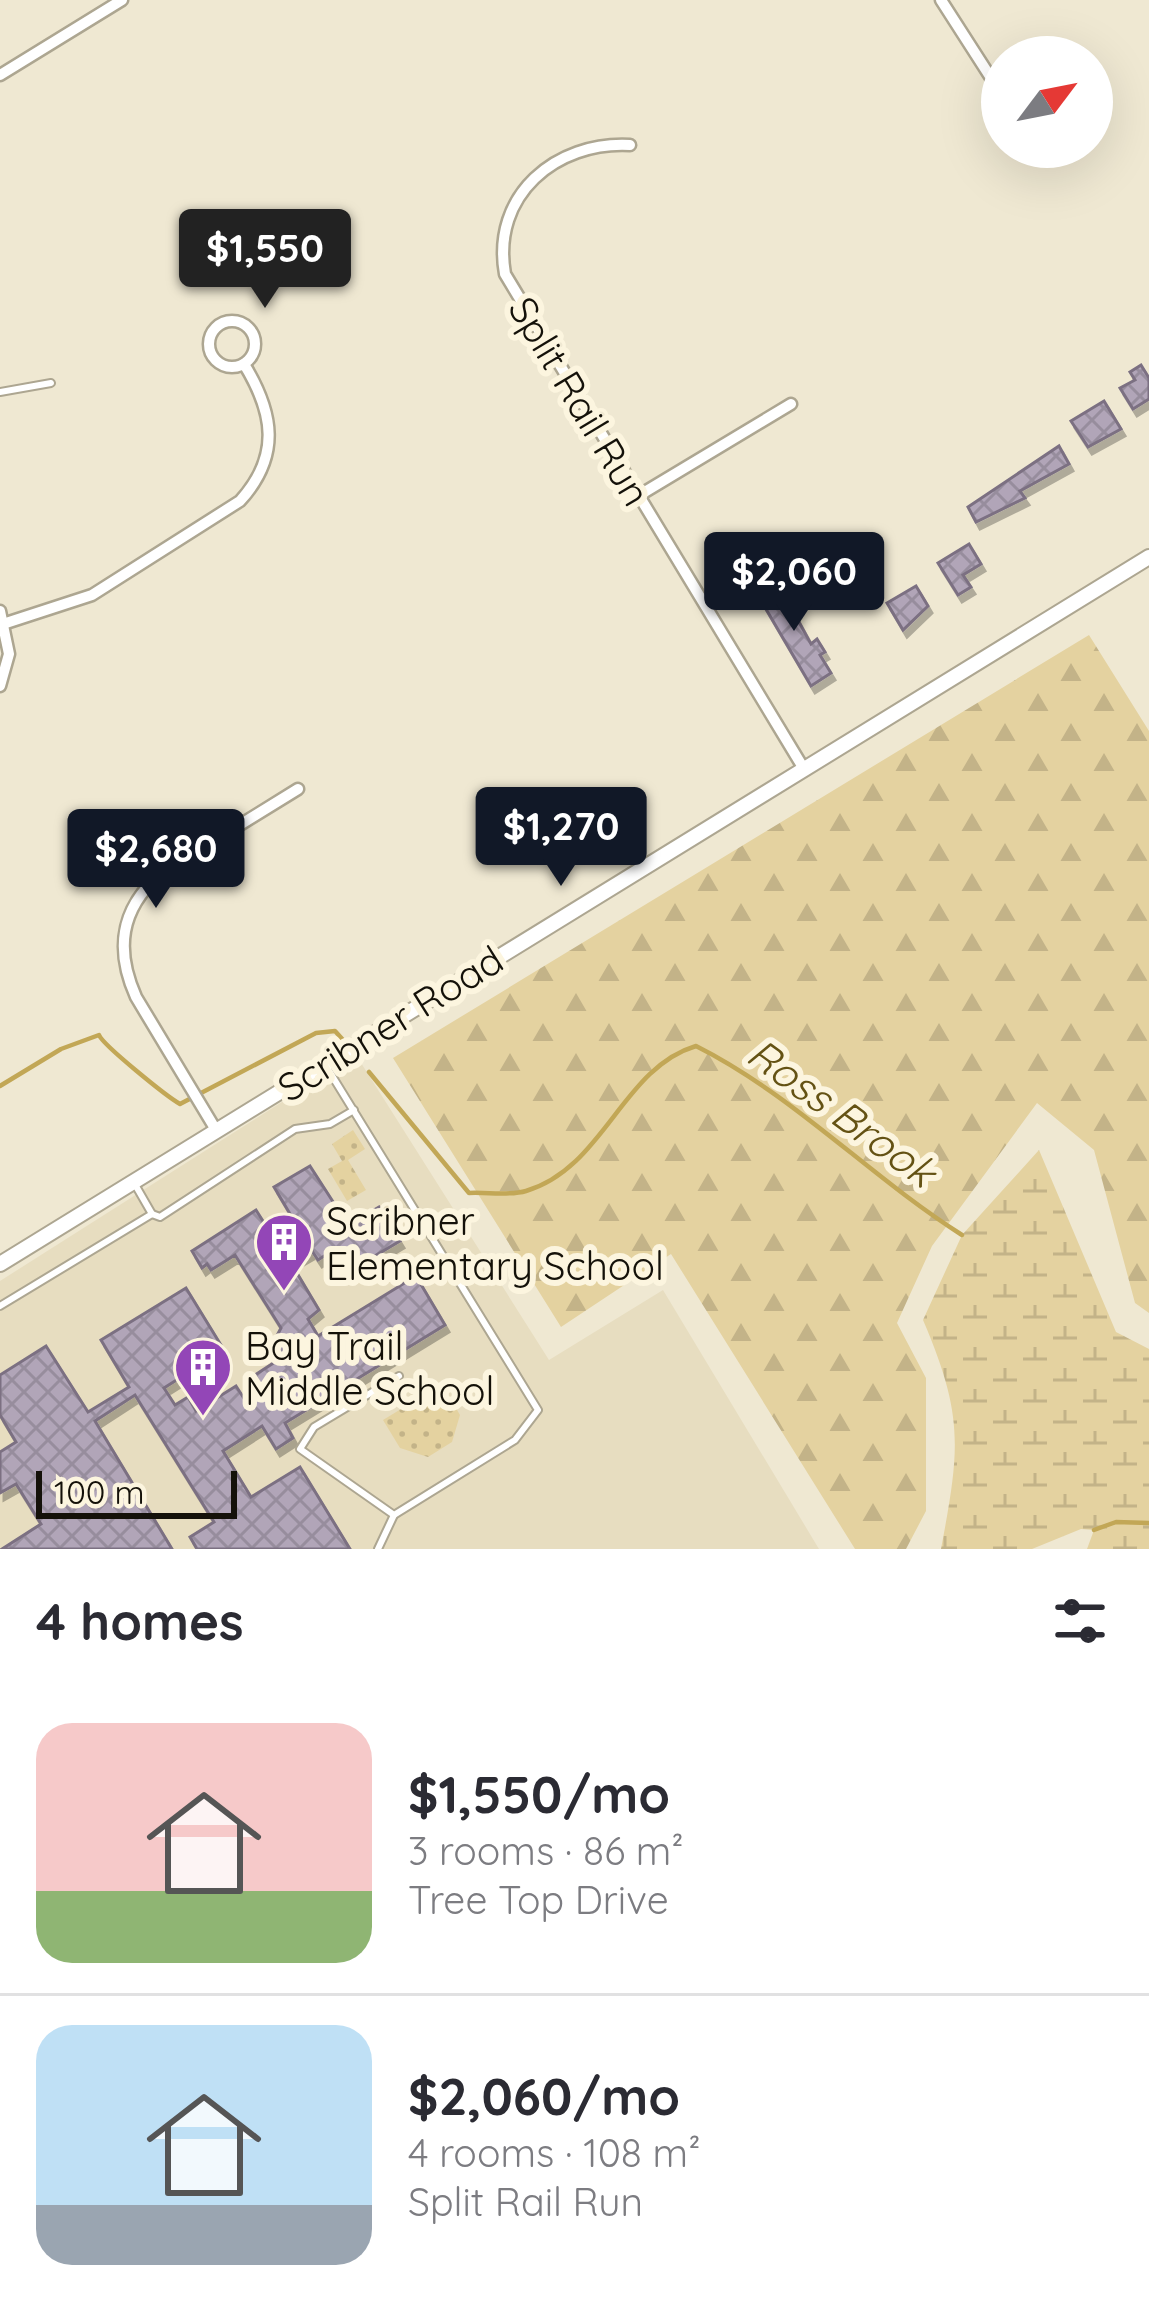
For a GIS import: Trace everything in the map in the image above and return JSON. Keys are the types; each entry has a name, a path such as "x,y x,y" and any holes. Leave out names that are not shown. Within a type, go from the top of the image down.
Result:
{"street":[{"path":"0,75 122,0"},
{"path":"941,0 981,62"},
{"name":"Split Rail Run","path":"630,145 592,144 539,174 512,208 501,252 513,294 804,769"},
{"path":"232,320 252,331 254,353 244,364 222,364 212,353 210,339 218,326 232,320"},
{"path":"0,686 9,654 3,617 92,595 240,501 256,482 271,440 265,402 244,364"},
{"path":"638,496 791,404"},
{"name":"Scribner Road","path":"0,1264 1149,557"},
{"path":"216,1130 127,976 122,950 130,908 159,875 298,788"}],"lane":[{"path":"0,392 51,382"},
{"path":"324,1064 538,1410 515,1440 394,1515 378,1549"},
{"path":"0,1306 295,1129 330,1124 354,1110"},
{"path":"133,1181 156,1215"},
{"path":"394,1515 300,1449 314,1427 399,1376"}],"shaded area":[{"path":"356,1055 549,1360 663,1290 819,1549 0,1549 0,1281"}],"green space":[{"path":"1089,635 1149,731 1149,1313 1135,1303 1094,1150 1037,1103 932,1246 897,1323 926,1378 926,1511 906,1549 855,1549 671,1254 561,1327 393,1058"},
{"path":"353,1130 365,1149 348,1160 366,1190 347,1201 328,1169 342,1161 332,1144"},
{"path":"1039,1150 1116,1332 1149,1349 1149,1549 1087,1549 1094,1530 1081,1529 1032,1549 941,1549 952,1484 954,1433 946,1382 923,1320 962,1235"},
{"path":"442,1384 460,1415 452,1442 428,1457 400,1448 383,1420"}],"building":[{"path":"1141,365 1149,378 1149,399 1133,409 1120,388 1135,380 1130,372"},
{"path":"1104,401 1121,429 1088,447 1071,421"},
{"path":"1059,446 1069,464 1020,491 1025,498 976,522 968,507"},
{"path":"969,544 981,564 963,575 971,587 958,595 938,563"},
{"path":"776,580 811,644 817,639 825,652 820,655 831,673 811,686 756,592"},
{"path":"916,586 928,606 903,630 887,603"},
{"name":"Bay Trail Middle School","path":"310,1166 348,1225 379,1207 400,1241 346,1273 332,1251 318,1260 312,1251 291,1263 319,1310 308,1319 318,1336 416,1276 445,1325 285,1423 293,1438 276,1449 262,1426 223,1451 251,1497 300,1467 350,1549 197,1549 190,1537 214,1522 135,1395 95,1421 172,1549 2,1549 41,1524 16,1484 0,1493 0,1452 16,1442 0,1415 0,1375 46,1346 88,1412 129,1387 101,1340 186,1288 224,1350 164,1388 175,1405 188,1397 196,1411 236,1386 245,1400 263,1389 255,1375 278,1360 274,1341 281,1328 235,1255 211,1270 207,1264 202,1268 192,1251 256,1210 280,1248 302,1234 274,1187"}],"waterway":[{"name":"Ross Brook","path":"0,1086 61,1049 99,1035 180,1104 316,1033 335,1031 344,1041"},
{"name":"Ross Brook","path":"369,1072 469,1193 513,1193 553,1179 575,1162 649,1075 696,1046 766,1088 962,1235"},
{"path":"1094,1530 1116,1522 1149,1523"}],"place":[{"name":"Scribner Elementary School","path":"284,1293"},
{"name":"Bay Trail Middle School","path":"203,1418"}]}
